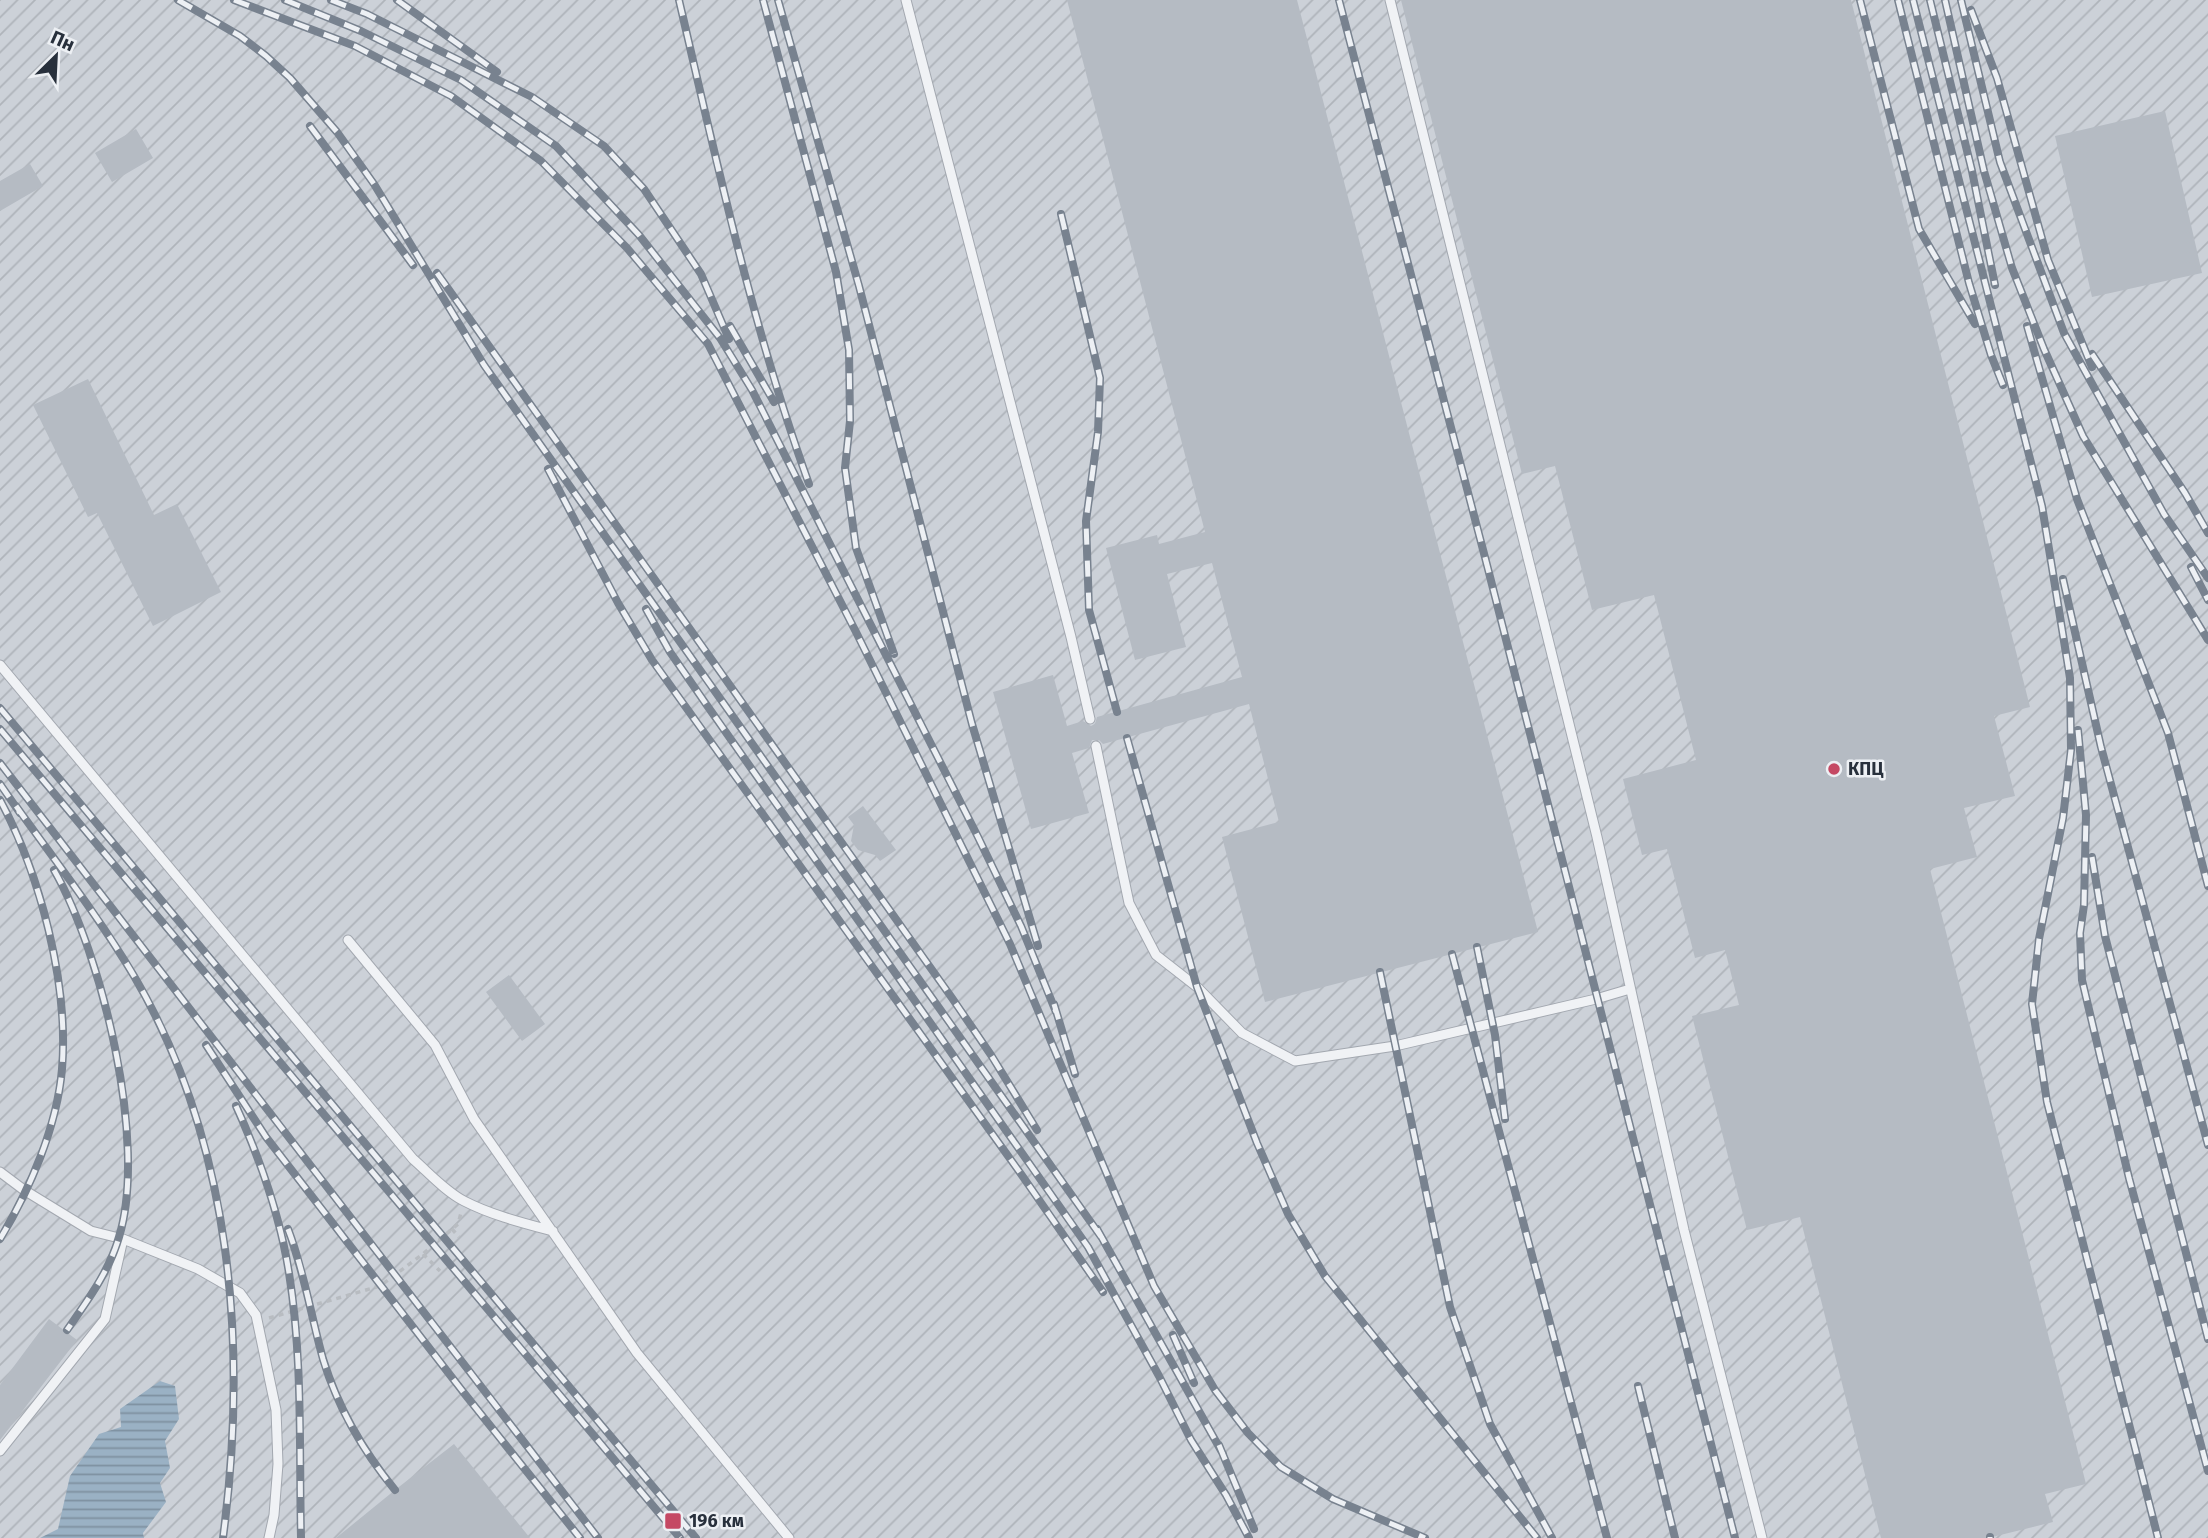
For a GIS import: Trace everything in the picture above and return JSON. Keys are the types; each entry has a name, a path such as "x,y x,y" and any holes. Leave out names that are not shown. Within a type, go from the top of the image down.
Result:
{"lane":[{"path":"906,0 1065,611 1090,719"},
{"path":"1390,0 1597,837 1684,1230 1762,1538"},
{"path":"0,665 413,1159 463,1200 513,1220 553,1231"},
{"path":"1096,746 1129,903 1156,956 1197,987 1242,1032 1295,1061 1395,1046 1630,989"},
{"path":"348,940 435,1045 474,1119 638,1353 789,1538"},
{"path":"0,1172 91,1231 123,1239 198,1269 240,1293 256,1315 276,1410 278,1464 274,1515 269,1538"},
{"path":"0,1451 105,1319 123,1239"}],"path":[{"path":"257,1322 380,1286 458,1224 463,1200"},
{"path":"452,1229 459,1237"},
{"path":"423,1254 440,1271"}],"shaded area":[{"path":"0,0 2208,0 2208,1538 0,1538"}],"water":[{"path":"160,1381 175,1386 179,1419 165,1441 170,1468 160,1483 166,1502 143,1533 144,1538 40,1538 58,1529 70,1476 99,1434 121,1427 120,1409"}],"building":[{"path":"1067,0 1297,0 1538,932 1265,1002 1222,837 1279,822 1249,704 1103,744 1099,740 1092,740 1089,748 1072,753 1089,813 1031,829 993,692 1053,675 1067,726 1083,721 1091,726 1095,724 1097,717 1242,677 1212,563 1167,574 1186,647 1135,660 1106,548 1157,535 1159,544 1205,532"},
{"name":"КПЦ","path":"1401,0 1851,0 2030,707 1994,716 2015,796 1964,808 1977,857 1930,869 2086,1484 2045,1494 2053,1522 1988,1538 1881,1538 1800,1217 1747,1230 1692,1016 1739,1005 1725,950 1695,958 1667,849 1642,855 1623,779 1696,760 1654,595 1592,610 1555,466 1522,474"},
{"path":"2165,111 2202,273 2092,297 2055,136"},
{"path":"136,129 153,158 112,182 95,153"},
{"path":"30,164 43,186 0,211 0,181"},
{"path":"88,379 154,515 177,504 221,592 153,626 97,513 88,517 33,405"},
{"path":"863,806 896,850 880,861 875,855 858,850 851,841 854,825 848,817"},
{"path":"509,975 545,1024 522,1041 486,992"},
{"path":"49,1319 77,1340 0,1440 0,1385"},
{"path":"454,1444 530,1538 336,1538 395,1490"}],"railway":[{"path":"178,0 240,36 266,56 290,78 337,132 374,184 484,365 1102,1238"},
{"path":"234,0 355,46 451,96 541,161 627,248 708,344 856,632 1010,944 1154,1286 1215,1390 1248,1433 1281,1467 1333,1499 1425,1538"},
{"path":"285,0 361,31 461,80 556,146 639,235 720,338 752,390 978,837 1021,926 1056,1012"},
{"path":"331,0 367,14 532,97 604,146 644,189 701,274 729,339"},
{"path":"397,0 497,72"},
{"path":"679,0 753,304 809,484"},
{"path":"763,0 836,272 849,350 850,421 845,468 856,548 894,654"},
{"path":"778,0 859,286 972,724 1038,946"},
{"path":"1339,0 1487,565 1735,1538"},
{"path":"1860,0 1919,229 1975,324"},
{"path":"1898,0 1969,283 2003,385"},
{"path":"1913,0 2042,506 2070,678 2071,750 2063,818 2039,939 2032,1004 2047,1102 2158,1538"},
{"path":"1930,0 1972,171 1995,285"},
{"path":"1945,0 1984,171 2012,268 2044,349 2083,436 2208,640"},
{"path":"1961,0 2000,162 2064,333 2164,514 2208,578"},
{"path":"1971,10 1997,78 2048,260 2092,367"},
{"path":"310,126 413,265"},
{"path":"1061,214 1100,378 1098,432 1086,521 1089,610 1117,712"},
{"path":"437,273 952,998 1037,1130"},
{"path":"730,326 774,402"},
{"path":"2027,326 2077,499 2168,733 2208,886"},
{"path":"2092,354 2185,493 2208,533"},
{"path":"548,469 618,603 652,660 1103,1292"},
{"path":"2191,567 2208,600"},
{"path":"2063,579 2101,747 2208,1145"},
{"path":"646,609 670,652 706,704 1088,1247 1191,1440 1226,1495 1249,1538"},
{"path":"0,708 696,1538"},
{"path":"0,729 680,1538"},
{"path":"2078,730 2086,815 2084,905 2080,933 2082,980 2129,1178 2208,1471"},
{"path":"1127,738 1197,987 1257,1143 1288,1214 1325,1276 1537,1538"},
{"path":"0,763 598,1538"},
{"path":"0,784 20,813"},
{"path":"0,800 28,861 49,930 61,1002 63,1036 59,1091 48,1135 22,1200 0,1239"},
{"path":"16,806 92,911 134,976 167,1041 193,1108 212,1178 225,1249 232,1321 234,1394 223,1538"},
{"path":"2092,857 2105,936 2208,1339"},
{"path":"54,870 72,906 103,998 124,1102 128,1152 127,1198 115,1250 97,1286 67,1330"},
{"path":"1477,947 1495,1035 1505,1119"},
{"path":"1452,954 1607,1538"},
{"path":"1380,972 1450,1307 1490,1424 1552,1538"},
{"path":"1054,1004 1075,1074"},
{"path":"206,1045 266,1137 580,1538"},
{"path":"236,1106 268,1188 289,1273 300,1405 301,1538"},
{"path":"288,1229 323,1359 336,1395 362,1444 395,1490"},
{"path":"1097,1229 1223,1454"},
{"path":"1173,1335 1194,1383"},
{"path":"1638,1386 1675,1538"},
{"path":"1219,1445 1254,1529"}],"place":[{"name":"КПЦ","path":"1834,769"},
{"name":"196 км","path":"673,1521"}]}
